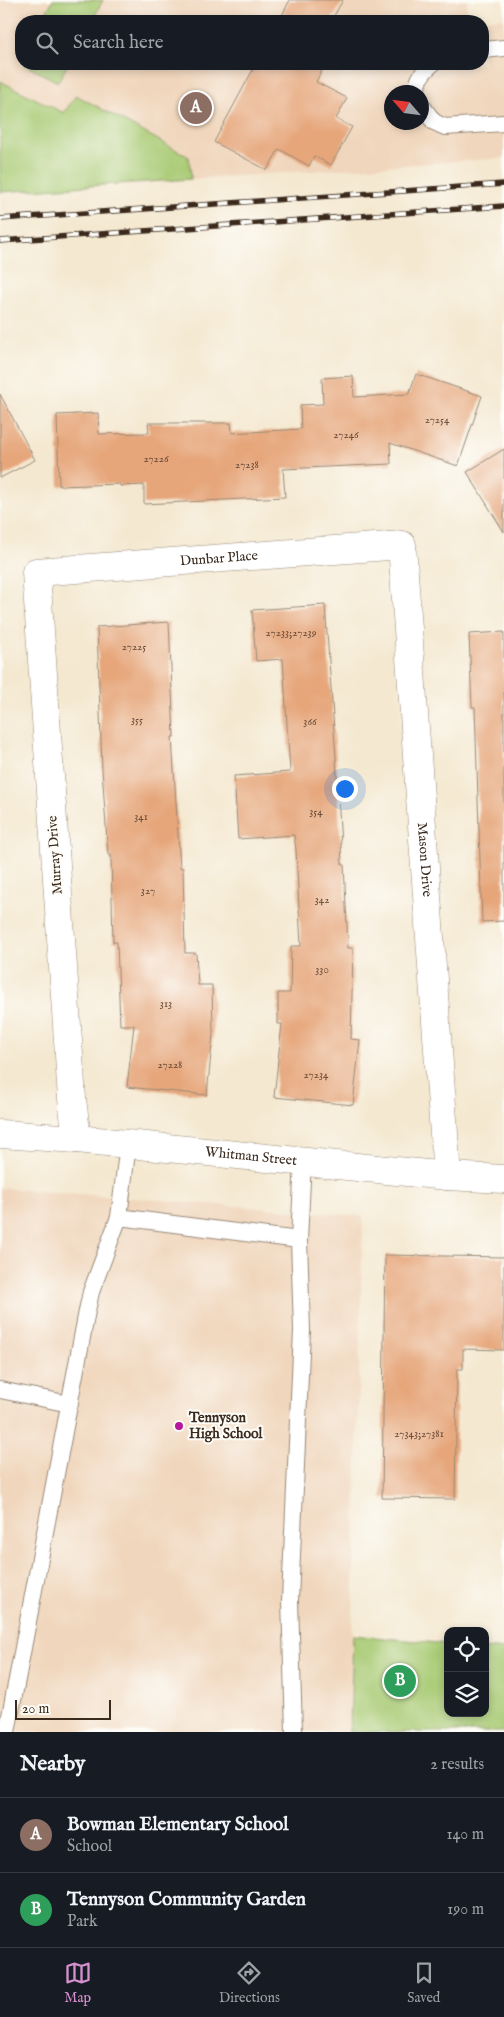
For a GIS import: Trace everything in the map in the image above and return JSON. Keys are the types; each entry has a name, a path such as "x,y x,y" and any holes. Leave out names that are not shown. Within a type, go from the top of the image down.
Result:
{"street":[{"name":"Dunbar Place","path":"36,572 402,545"},
{"name":"Mason Drive","path":"402,545 447,1176"},
{"name":"Murray Drive","path":"36,572 72,1099 77,1139"},
{"name":"Whitman Street","path":"0,1134 77,1139 447,1176 504,1179"}],"lane":[{"path":"489,49 504,48"},
{"path":"417,85 425,70"},
{"path":"429,115 434,122 445,127 504,123"},
{"path":"7,1732 91,1292 118,1217 128,1144"},
{"path":"294,1732 290,1600 302,1330 299,1240 303,1161"},
{"path":"118,1217 299,1240"},
{"path":"0,1390 70,1404"}],"shaded area":[{"path":"0,0 467,0 467,15 15,15 15,70 489,70 489,19 504,18 504,158 0,192"},
{"name":"Tennyson High School","path":"0,1188 363,1216 350,1732 0,1732"}],"green space":[{"path":"53,0 103,0 95,15 44,15"},
{"path":"35,70 65,70 58,82"},
{"path":"0,81 64,113 76,95 189,157 191,179 0,192"},
{"path":"353,1635 444,1644 444,1717 489,1717 489,1648 504,1650 504,1732 350,1732"}],"building":[{"path":"290,0 343,0 334,15 282,15"},
{"path":"253,70 322,70 316,82 347,98 336,119 352,127 331,165 314,156 309,166 279,149 267,170 214,142"},
{"path":"416,374 482,396 458,466 390,443 391,464 283,469 285,497 144,504 144,485 59,486 57,415 98,413 99,434 149,433 148,423 231,423 232,433 301,429 300,405 323,404 322,378 353,376 354,397 409,394"},
{"path":"0,394 35,460 0,478"},
{"path":"504,449 504,532 467,472"},
{"path":"325,605 342,864 344,864 348,948 353,948 351,1039 360,1040 353,1105 274,1097 282,1024 278,1024 278,993 290,993 291,946 301,946 296,850 294,835 238,839 234,776 290,772 283,659 256,661 252,610"},
{"path":"169,622 174,737 172,737 180,868 183,868 185,953 196,953 198,985 212,985 213,1033 207,1095 127,1087 134,1025 120,1025 117,942 113,942 111,855 108,855 102,769 97,627"},
{"path":"504,632 504,921 482,922 475,707 472,707 469,634"},
{"path":"385,1255 504,1257 504,1350 463,1349 463,1369 457,1369 455,1499 382,1498"}],"railway":[{"path":"0,219 504,184"},
{"path":"0,241 504,206"}],"place":[{"name":"Bowman Elementary School","path":"196,108"},
{"name":"Tennyson High School","path":"179,1426"},
{"name":"Tennyson Community Garden","path":"400,1681"}]}
